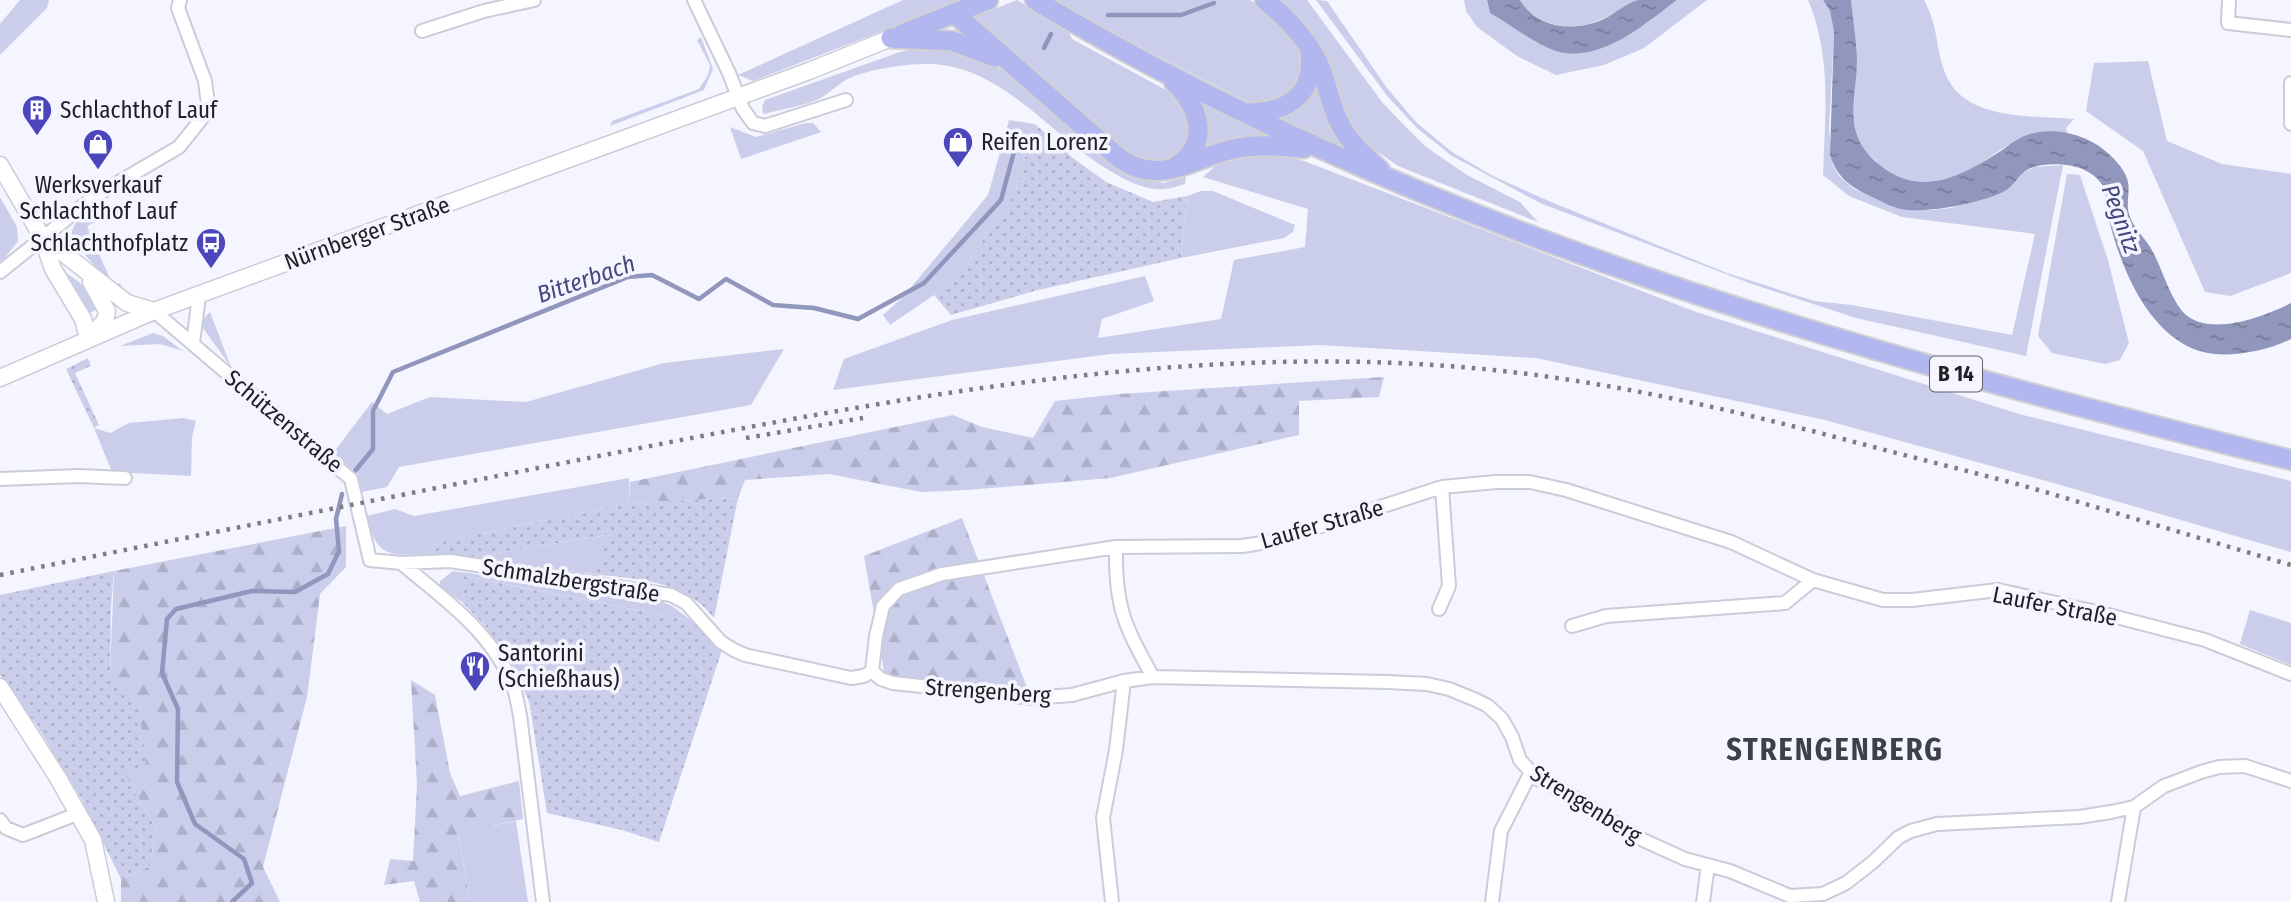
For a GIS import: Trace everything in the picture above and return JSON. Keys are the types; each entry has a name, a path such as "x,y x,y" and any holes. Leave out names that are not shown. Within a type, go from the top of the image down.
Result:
{"main road":[{"path":"891,38 988,0"},
{"name":"B 14","path":"1035,0 1163,72 1243,113 1394,182 1548,244 1744,311 1995,384 2291,460"},
{"path":"1265,0 1289,22 1310,48 1322,71 1344,132 1364,156 1394,182"},
{"path":"958,11 1019,70 1128,164 1147,171 1171,169 1218,153 1248,147 1320,149"},
{"name":"Nürnberger Straße","path":"0,378 153,311 809,71 891,38"},
{"path":"891,38 952,41 981,50 1019,70"},
{"path":"1243,113 1267,113 1293,101 1309,78 1312,64 1310,48"},
{"path":"1163,72 1193,104 1198,125 1194,146 1180,163 1171,169"},
{"path":"0,165 42,237 53,269 83,319 88,338"},
{"path":"42,237 127,303 153,311"},
{"path":"83,270 107,311 105,321 88,338"},
{"path":"0,687 58,778 93,840 106,902"}],"street":[{"path":"0,272 95,196 178,146 206,113 208,104 205,81 178,8 180,0"},
{"path":"422,31 484,11 534,0"},
{"path":"694,0 738,97 753,123 765,125 846,100"},
{"path":"2229,0 2228,23 2291,30"},
{"path":"2291,83 2291,124"},
{"path":"193,343 199,296"},
{"name":"Schützenstraße","path":"153,311 351,479 370,560 401,563 470,621 494,652 514,688 520,715 543,902"},
{"path":"0,479 125,478"},
{"name":"Laufer Straße","path":"872,671 883,606 899,589 942,574 1116,547 1242,546 1275,541 1442,487 1530,482 1566,490 1731,542 1813,580 1883,600 1912,600 1998,590 2205,640 2291,674"},
{"path":"1438,609 1449,586 1442,487"},
{"path":"1116,547 1115,583 1121,614 1153,677"},
{"name":"Schmalzbergstraße","path":"401,563 450,561 671,595 687,603 721,642 745,655 850,678 864,676 872,671"},
{"path":"1572,626 1606,616 1785,603 1813,580"},
{"name":"Strengenberg","path":"872,671 881,679 893,683 1032,698 1072,695 1124,681 1153,677 1426,684 1449,689 1488,706 1502,719 1520,760 1530,774 1567,793 1643,841 1685,859 1738,874 1790,896 1823,894 1846,883 1899,837 1937,824 2078,817 2134,807 2164,786 2219,767 2245,766 2291,781"},
{"path":"1112,902 1102,818 1116,750 1124,681"},
{"path":"1492,902 1501,831 1530,774"},
{"path":"2118,902 2134,807"},
{"path":"0,820 6,828 23,835 77,814"},
{"path":"1703,902 1708,865"}],"green space":[{"path":"20,0 49,0 47,8 0,55 0,24"},
{"path":"903,0 963,0 753,81 738,75"},
{"path":"1017,0 1068,31 1072,39 1177,96 1187,106 1190,140 1174,155 1159,161 1132,155 969,19"},
{"path":"1055,0 1250,0 1284,28 1298,46 1303,64 1296,92 1268,106 1248,102"},
{"path":"1279,0 1307,0 1382,102 1426,147 1467,175 1520,202 1538,222 1398,166 1369,146 1353,128 1342,108 1329,63 1320,46"},
{"path":"1316,0 1327,1 1387,88 1416,122 1452,152 1493,176 1727,273 1814,301 1852,305 2012,335 2035,234 1902,217 1849,196 1823,175 1824,64 1816,21 1808,0 1823,0 1830,11 1834,32 1829,130 1833,166 1840,177 1854,189 1901,209 1951,208 2005,191 2024,172 2035,167 2063,165 2026,356 1856,318 1752,284 1540,203 1452,156 1418,129 1388,97"},
{"path":"1464,0 1487,0 1490,13 1541,44 1609,44 1647,23 1677,0 1707,0 1644,48 1604,65 1556,75 1517,56 1477,27 1466,11"},
{"path":"1520,0 1637,0 1595,22 1562,26 1541,19"},
{"path":"1851,0 1924,0 1934,26 1943,67 1951,85 1964,98 1980,107 1998,112 2074,119 2066,128 2068,133 2054,132 2019,138 1962,175 1921,184 1898,177 1865,151 1856,136 1853,117 1857,59"},
{"path":"701,37 713,69 704,90 610,126 612,121 699,89 708,75 710,65 697,40"},
{"path":"929,46 980,59 1008,73 1102,156 1131,177 1163,183 1186,177 1185,184 1154,189 1124,179 1089,157 1004,90 981,77 956,68 922,64 869,71 848,79 815,101 763,113 765,100 900,52"},
{"path":"2148,61 2167,141 2222,164 2291,174 2291,273 2230,296 2205,292 2143,151 2086,111 2094,63"},
{"path":"1317,78 1346,142 1346,151 1282,121 1282,115"},
{"path":"1203,103 1210,104 1275,136 1202,154"},
{"path":"1009,120 1035,124 1015,193 969,261 934,295 890,325 883,315 903,297 988,195"},
{"path":"813,123 821,132 741,159 730,127 756,137"},
{"path":"1035,124 1073,158 1106,182 1153,202 1187,196 1181,258 1038,290 951,315 934,295 969,261 1015,193"},
{"path":"1270,152 1304,161 1696,312 2019,414 2291,481 2291,552 1825,420 1536,358 1320,345 1111,354 833,390 844,359 952,320 1145,276 1154,301 1102,319 1098,338 1221,319 1234,260 1305,247 1308,209 1203,177 1223,159"},
{"path":"2067,174 2080,175 2108,260 2129,343 2120,360 2105,364 2052,353 2038,336"},
{"path":"1201,191 1213,191 1295,225 1293,232 1284,238 1181,258 1187,196"},
{"path":"0,197 17,227 18,241 0,261"},
{"path":"87,212 97,221 87,226 113,286 120,283 125,295 112,286 74,242 73,229"},
{"path":"61,269 91,291 100,308 88,314"},
{"path":"210,312 231,367 203,328 204,318"},
{"path":"153,333 163,336 183,351 160,344 120,346"},
{"path":"784,349 751,405 399,467 387,487 362,492 358,474 333,453 372,402 387,414 430,397 526,402 664,363"},
{"path":"88,358 91,366 75,373 99,425 94,428 66,369"},
{"path":"1384,377 1379,397 1299,401 1299,435 1110,478 921,492 829,474 745,480 738,498 630,503 630,482 953,415 982,427 1033,438 1055,401 1120,394"},
{"path":"184,418 196,421 192,437 191,476 112,472 94,428 110,433 129,423"},
{"path":"629,478 630,503 435,543 432,554 397,554 382,548 371,531 367,516 395,509 414,516"},
{"path":"738,498 714,618 702,605 673,588 641,580 590,574 612,534 474,557 432,554 435,543 630,503"},
{"path":"962,518 1028,690 885,677 864,556"},
{"path":"346,526 346,567 320,594 307,697 263,867 280,902 121,902 121,879 150,866 156,828 124,773 110,675 114,571"},
{"path":"613,534 590,574 474,557"},
{"path":"114,571 110,674 138,700 146,764 124,773 156,828 150,866 121,879 82,800 37,726 0,675 0,595"},
{"path":"453,571 658,600 672,606 692,621 465,576 462,602 440,588 440,581"},
{"path":"464,576 692,621 722,650 659,842 622,830 547,813 529,701 511,665 487,628 462,602"},
{"path":"2250,610 2291,623 2291,665 2240,644"},
{"path":"411,680 435,695 450,773 460,796 519,781 523,819 458,833 470,902 420,902 414,881 384,885 390,859 413,861 417,785"},
{"path":"516,821 528,902 470,902 458,832"}],"water":[{"path":"1487,0 1520,0 1528,10 1547,23 1569,27 1604,19 1638,0 1677,0 1621,39 1589,52 1573,54 1556,51 1522,34 1490,13"},
{"name":"Pegnitz","path":"1823,0 1851,0 1857,58 1855,129 1868,153 1880,165 1895,175 1924,182 1967,170 2028,135 2050,131 2084,138 2107,152 2125,173 2131,219 2151,249 2182,311 2205,324 2235,323 2291,303 2291,339 2253,351 2214,354 2193,348 2174,337 2157,322 2144,304 2122,262 2109,220 2104,188 2094,176 2080,168 2059,164 2036,166 2024,172 2005,191 1983,200 1925,210 1894,207 1851,185 1840,175 1830,154 1834,32 1830,11"}],"waterway":[{"name":"Bitterbach","path":"1108,15 1181,15 1214,3"},
{"name":"Bitterbach","path":"1044,48 1051,34"},
{"name":"Bitterbach","path":"355,471 373,449 373,411 393,372 628,277 652,275 699,299 726,279 773,305 814,308 858,319 924,283 1001,200 1015,148"},
{"name":"Bitterbach","path":"232,902 252,883 244,859 195,824 177,782 178,709 162,673 167,619 176,609 252,591 295,592 328,574 339,551 336,519 342,494"}],"railway":[{"path":"0,575 645,447 943,394 1145,369 1246,363 1347,362 1500,371 1657,395 2021,485 2291,565"},
{"path":"746,438 863,418"}],"place":[{"name":"Schlachthof Lauf","path":"37,137"},
{"name":"Reifen Lorenz","path":"958,169"},
{"name":"Werksverkauf Schlachthof Lauf","path":"98,171"},
{"name":"Schlachthofplatz","path":"211,270"},
{"name":"Santorini (Schießhaus)","path":"475,693"}],"district":[{"name":"STRENGENBERG","path":"1835,750"}]}
